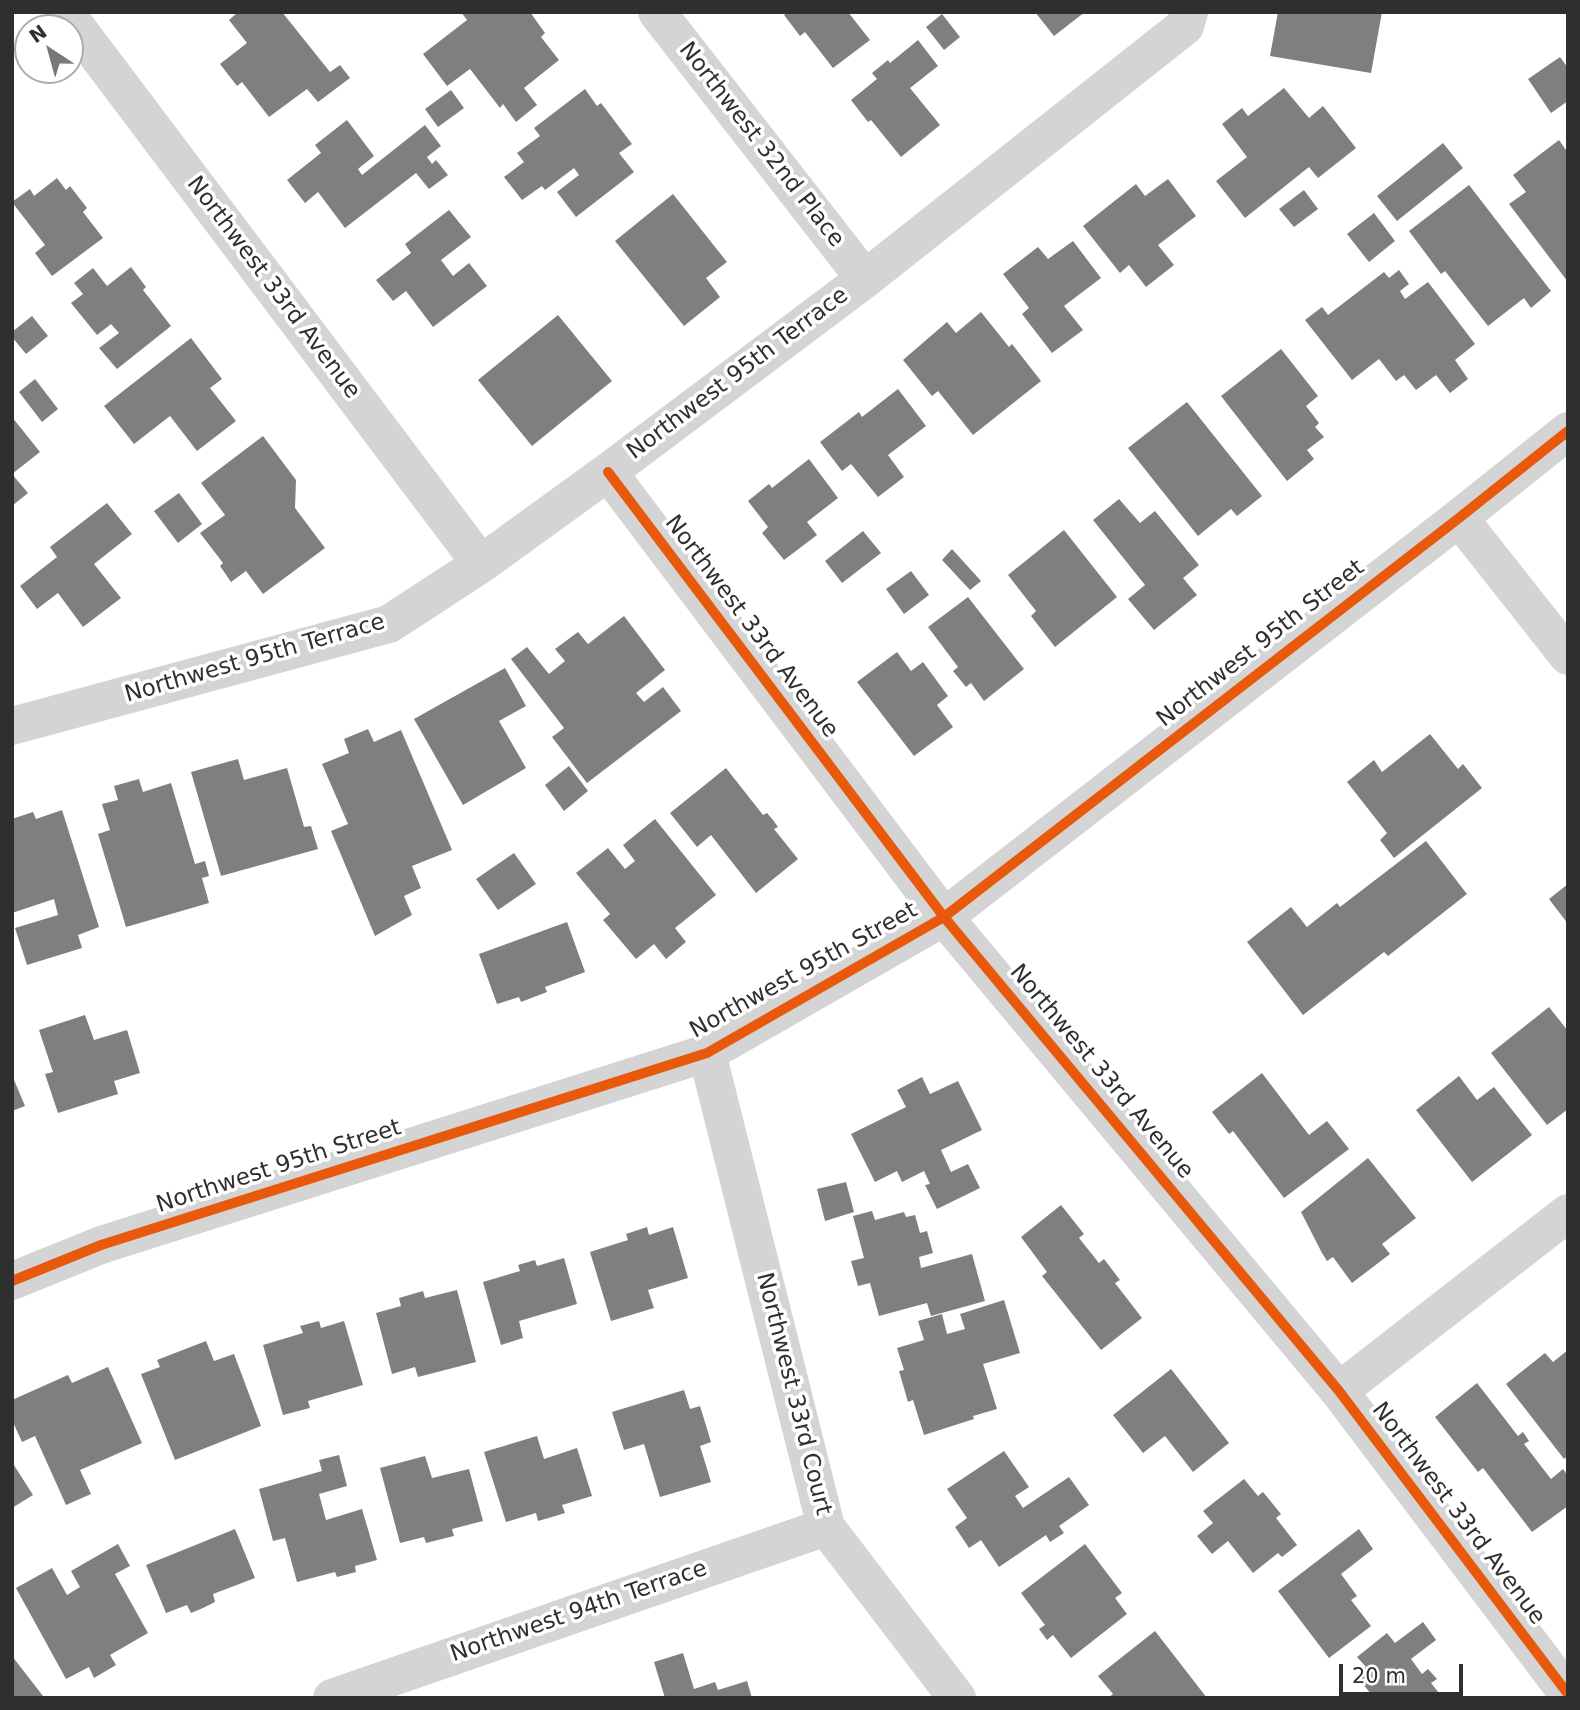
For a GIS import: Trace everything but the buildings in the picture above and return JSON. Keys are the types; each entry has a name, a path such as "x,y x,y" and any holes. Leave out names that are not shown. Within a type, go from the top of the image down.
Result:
{"street":[{"name":"Northwest 33rd Avenue","path":"65,12 481,564"},
{"name":"Northwest 32nd Place","path":"657,12 865,278"},
{"name":"Northwest 95th Terrace","path":"12,726 389,624 481,564 608,472 865,278 1187,19"},
{"name":"Northwest 95th Street","path":"12,1281 101,1245 707,1053 944,917 1568,431"},
{"name":"Northwest 33rd Avenue","path":"608,472 944,917 1339,1391 1568,1694"},
{"path":"1459,518 1568,656"},
{"name":"Northwest 33rd Court","path":"707,1053 826,1527 957,1698"},
{"path":"1339,1391 1568,1213"},
{"name":"Northwest 94th Terrace","path":"332,1698 826,1527"}],"cycle path":[{"path":"12,1281 101,1245 707,1053 944,917 1568,431"},
{"path":"608,472 944,917 1339,1391 1568,1694"}]}
